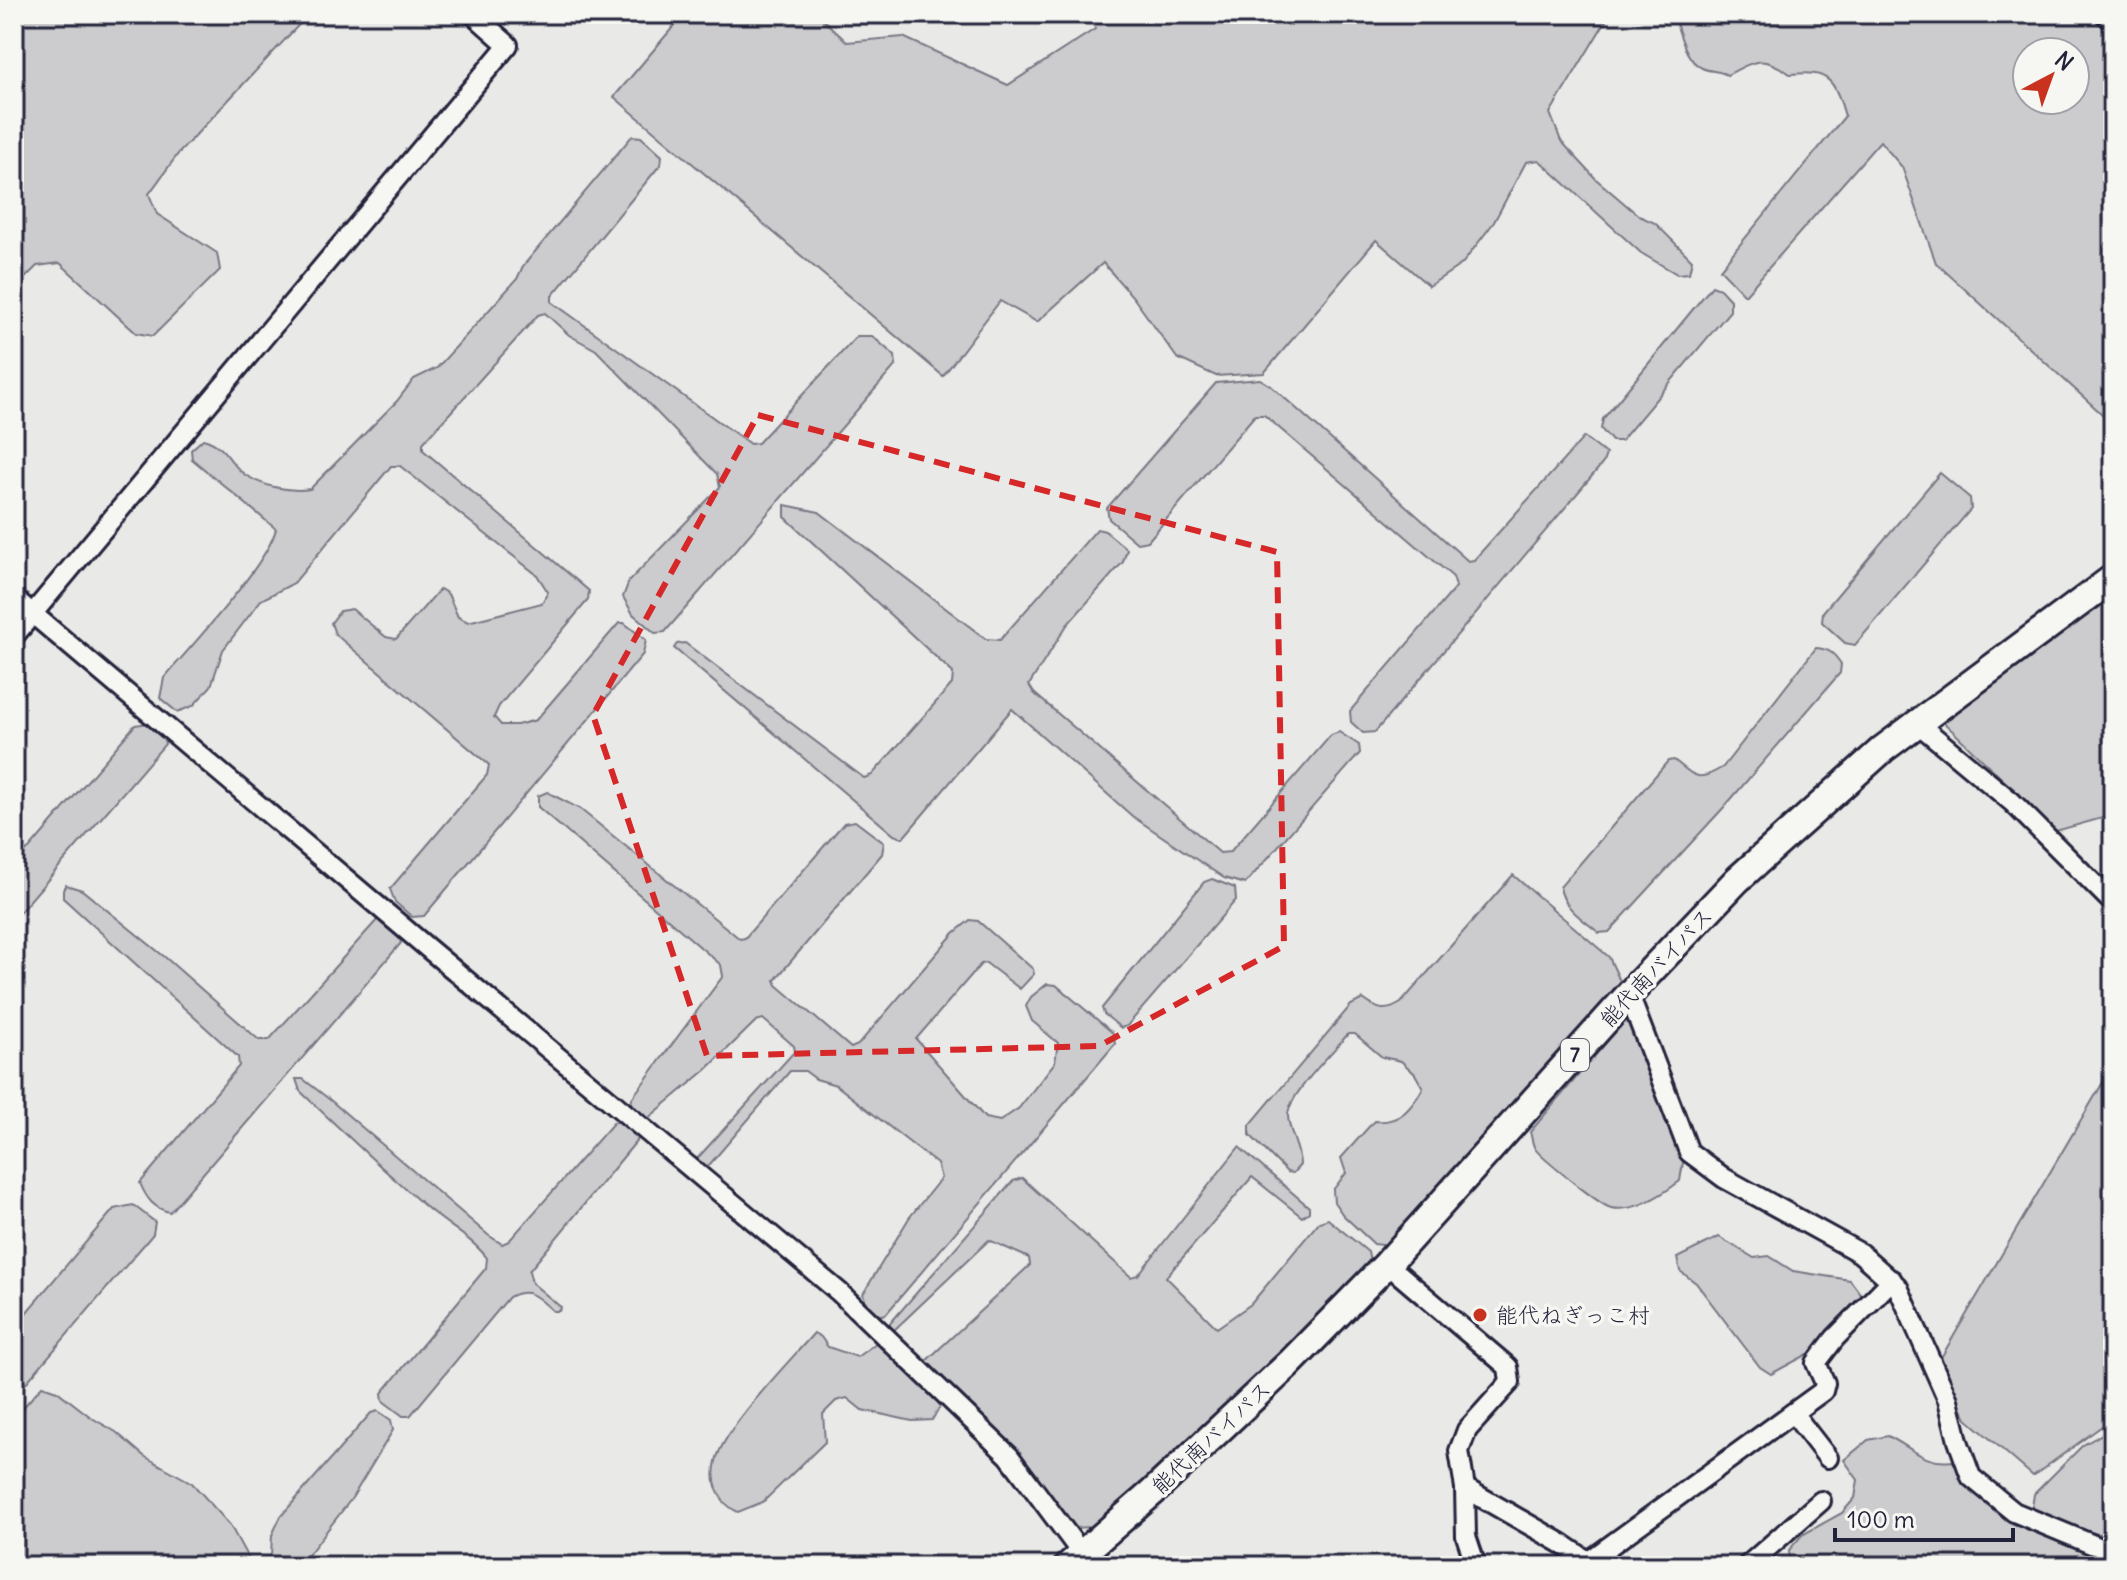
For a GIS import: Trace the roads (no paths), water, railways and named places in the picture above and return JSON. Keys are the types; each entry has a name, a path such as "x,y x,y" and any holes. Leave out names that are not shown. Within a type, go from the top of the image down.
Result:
{"highway":[{"name":"能代南バイパス","path":"1080,1562 1256,1395 1387,1264 1737,880 1916,722 2113,578"}],"street":[{"path":"14,636 508,45 473,14"},
{"path":"2105,14 2113,21"},
{"path":"14,598 839,1292 1009,1456 1080,1562"},
{"path":"1916,722 2012,802 2113,903"},
{"path":"1629,995 1689,1152 1724,1178 1860,1253 1892,1280 1948,1400 1971,1477 2014,1512 2113,1553"},
{"path":"1387,1264 1508,1367 1510,1382 1467,1430 1459,1451 1465,1488 1466,1536 1476,1566"},
{"path":"1465,1488 1592,1564 1823,1391 1825,1383 1816,1363 1835,1338 1892,1280"},
{"path":"1793,1413 1828,1458"},
{"path":"1747,1566 1821,1501"}],"place":[{"name":"能代ねぎっこ村","path":"1480,1315"}]}
